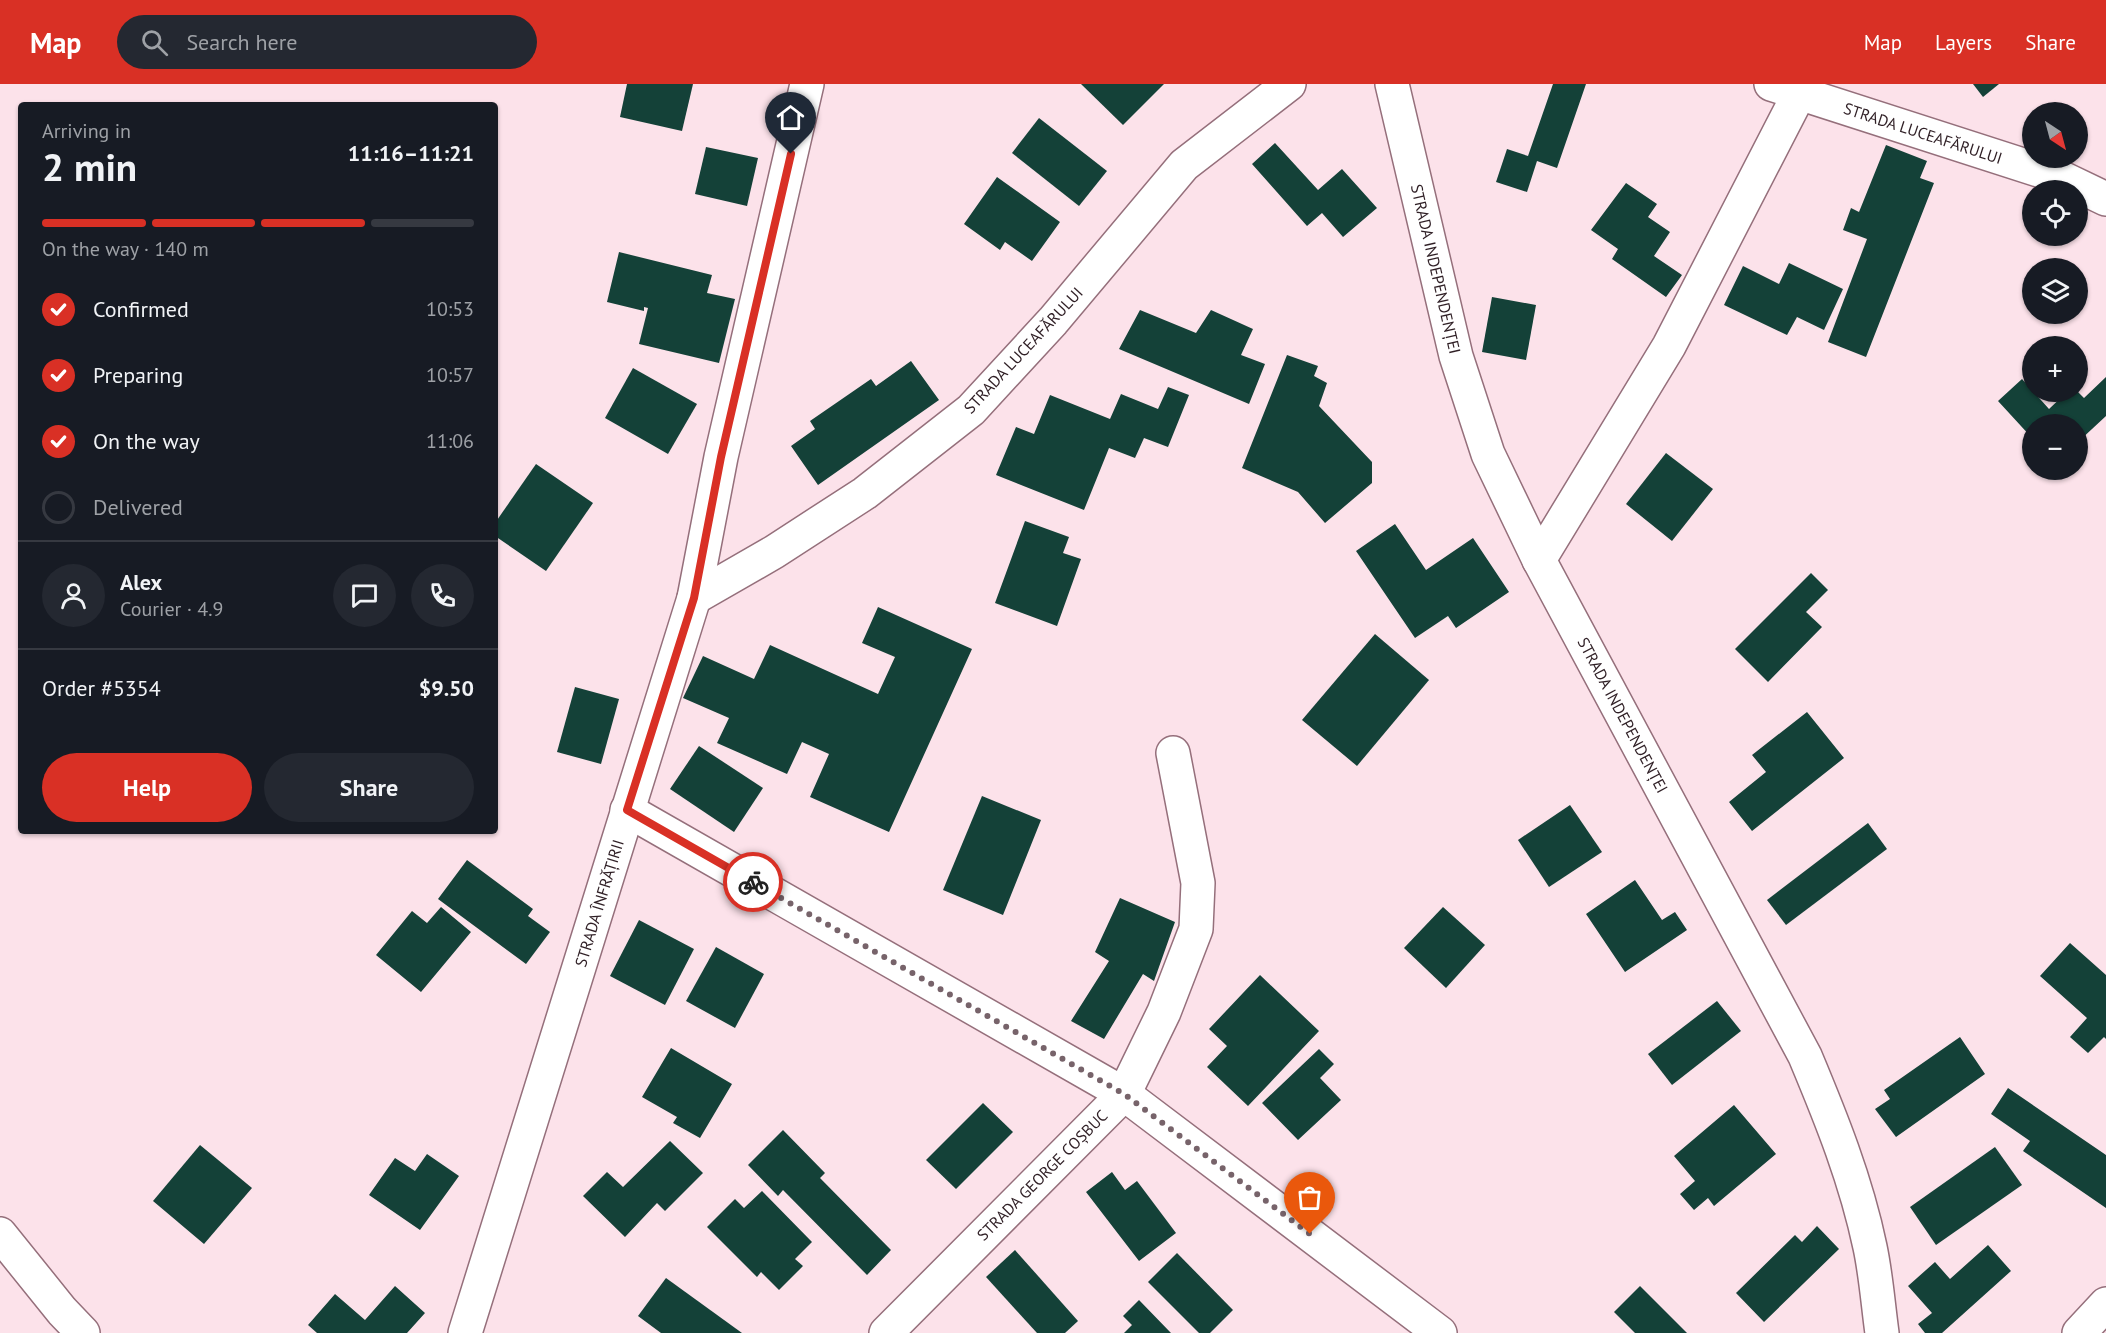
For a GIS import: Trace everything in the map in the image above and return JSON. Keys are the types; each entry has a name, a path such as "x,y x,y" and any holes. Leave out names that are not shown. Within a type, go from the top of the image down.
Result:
{"street":[{"name":"STRADA ÎNFRĂȚIRII","path":"465,1333 694,598 721,457 807,84"},
{"name":"STRADA LUCEAFĂRULUI","path":"694,598 774,552 865,493 971,410 1053,321 1184,165 1289,84"},
{"name":"STRADA INDEPENDENȚEI","path":"1392,84 1456,356 1488,454 1539,560 1805,1056 1833,1122 1854,1184 1870,1248 1882,1333"},
{"name":"STRADA LUCEAFĂRULUI","path":"1785,89 2060,177 2106,199"},
{"path":"1539,560 1669,346 1785,89"},
{"name":"STRADA GEORGE COȘBUC","path":"886,1333 1124,1094 1164,1012 1196,929 1198,883 1173,753"},
{"path":"627,810 1124,1094 1440,1333"},
{"path":"0,1234 62,1311 83,1333"},
{"path":"2079,1333 2106,1304"}],"building":[{"path":"627,84 693,84 682,131 620,117"},
{"path":"1081,84 1164,84 1123,125"},
{"path":"1553,84 1586,84 1557,168 1537,161 1527,192 1496,182 1507,149 1528,156"},
{"path":"1973,84 1999,84 1983,97"},
{"path":"1039,118 1107,171 1079,206 1012,153"},
{"path":"1275,143 1318,190 1342,169 1377,208 1343,237 1322,213 1307,226 1252,164"},
{"path":"1886,145 1927,161 1920,178 1934,183 1866,357 1828,342 1867,239 1843,230 1851,208 1859,212"},
{"path":"706,147 758,158 747,206 695,194"},
{"path":"997,177 1060,222 1032,261 1005,242 1000,250 964,224"},
{"path":"1626,183 1657,204 1648,217 1670,232 1654,256 1682,275 1666,297 1612,259 1618,249 1591,230"},
{"path":"619,252 712,275 707,293 735,299 719,363 639,344 648,308 644,307 644,311 607,302"},
{"path":"1789,263 1843,289 1824,330 1797,317 1787,335 1724,305 1743,266 1779,284"},
{"path":"1492,297 1536,305 1526,360 1482,352"},
{"path":"1140,310 1196,333 1211,310 1253,329 1241,355 1265,364 1249,404 1119,349"},
{"path":"1287,355 1318,366 1314,376 1327,383 1319,406 1372,462 1372,483 1325,523 1298,492 1242,468"},
{"path":"911,361 939,400 818,485 791,446 815,429 810,421 871,379 876,386"},
{"path":"633,368 697,404 668,454 605,418"},
{"path":"2106,377 2106,416 2088,433 2088,414 2022,414 2022,427 1998,401 2022,379 2022,402 2043,402 2049,409 2056,402 2088,402 2088,394"},
{"path":"1168,387 1189,395 1168,447 1144,438 1135,458 1109,448 1084,510 996,475 1016,427 1034,434 1050,395 1110,419 1121,394 1158,409"},
{"path":"1666,453 1713,489 1672,541 1626,504"},
{"path":"536,464 593,503 546,571 498,538 498,519"},
{"path":"1025,521 1069,537 1063,553 1081,559 1057,626 995,603"},
{"path":"1395,524 1426,570 1473,538 1509,592 1456,628 1448,616 1415,638 1356,551"},
{"path":"1811,573 1828,590 1806,612 1822,627 1768,682 1735,649"},
{"path":"878,607 972,649 889,832 810,797 829,754 802,742 787,774 717,743 729,718 683,698 703,656 754,679 770,645 878,694 895,657 862,643"},
{"path":"1375,634 1429,680 1357,766 1302,720"},
{"path":"575,687 619,699 601,764 557,752"},
{"path":"1807,712 1844,758 1752,831 1729,802 1766,772 1752,755"},
{"path":"699,746 763,788 734,832 670,789"},
{"path":"982,796 1041,820 1003,915 943,890"},
{"path":"1570,805 1602,852 1549,887 1518,840"},
{"path":"1868,823 1887,849 1786,925 1767,900"},
{"path":"467,860 533,909 528,916 550,932 526,964 438,899"},
{"path":"1635,880 1662,920 1675,912 1687,930 1625,972 1586,914"},
{"path":"1120,898 1175,922 1154,981 1143,974 1104,1039 1071,1021 1109,961 1095,952"},
{"path":"441,907 471,932 421,992 376,955 412,911 427,923"},
{"path":"1443,907 1485,945 1446,988 1404,948"},
{"path":"639,920 694,949 665,1005 610,976"},
{"path":"2070,943 2106,975 2106,1039 2104,1037 2088,1053 2070,1037 2087,1018 2040,976"},
{"path":"716,947 764,974 735,1028 686,1001"},
{"path":"1260,975 1319,1031 1248,1106 1207,1067 1227,1046 1209,1029"},
{"path":"1717,1001 1741,1031 1672,1085 1648,1054"},
{"path":"1960,1037 1985,1074 1896,1137 1875,1109 1890,1099 1884,1090"},
{"path":"671,1048 732,1084 700,1138 673,1123 677,1117 642,1097"},
{"path":"1319,1049 1334,1064 1320,1078 1341,1100 1298,1140 1262,1103"},
{"path":"2008,1088 2106,1155 2106,1208 2023,1151 2030,1141 1991,1114"},
{"path":"983,1103 1013,1132 956,1189 926,1160"},
{"path":"1734,1105 1776,1154 1714,1206 1708,1198 1694,1210 1680,1194 1695,1181 1674,1156"},
{"path":"783,1130 825,1173 820,1178 891,1250 867,1275 783,1190 778,1196 748,1165"},
{"path":"670,1141 703,1173 665,1211 657,1203 625,1237 583,1196 607,1172 623,1187"},
{"path":"200,1145 252,1188 204,1244 153,1201"},
{"path":"1995,1147 2022,1185 1936,1245 1910,1207"},
{"path":"427,1154 459,1176 420,1230 369,1195 395,1158 415,1171"},
{"path":"1112,1172 1125,1190 1137,1181 1176,1233 1139,1261 1086,1192"},
{"path":"762,1191 812,1242 795,1259 803,1266 779,1290 761,1272 757,1277 707,1227 735,1199 744,1208"},
{"path":"1817,1226 1839,1249 1764,1322 1736,1293 1795,1235 1802,1242"},
{"path":"1988,1245 2011,1271 1942,1333 1925,1333 1918,1324 1932,1313 1908,1286 1935,1262 1950,1279"},
{"path":"1015,1250 1078,1321 1065,1333 1037,1333 986,1277"},
{"path":"1177,1253 1233,1310 1210,1333 1199,1333 1148,1282"},
{"path":"666,1278 742,1333 661,1333 638,1316"},
{"path":"395,1286 425,1313 407,1333 317,1333 308,1325 335,1294 365,1320"},
{"path":"1640,1286 1687,1333 1635,1333 1614,1312"},
{"path":"1139,1300 1171,1333 1124,1333 1132,1325 1123,1316"}],"way so far":[{"path":"753,882 1124,1094 1310,1234"}],"route":[{"path":"753,882 627,810 694,598 721,457 791,154"}]}
